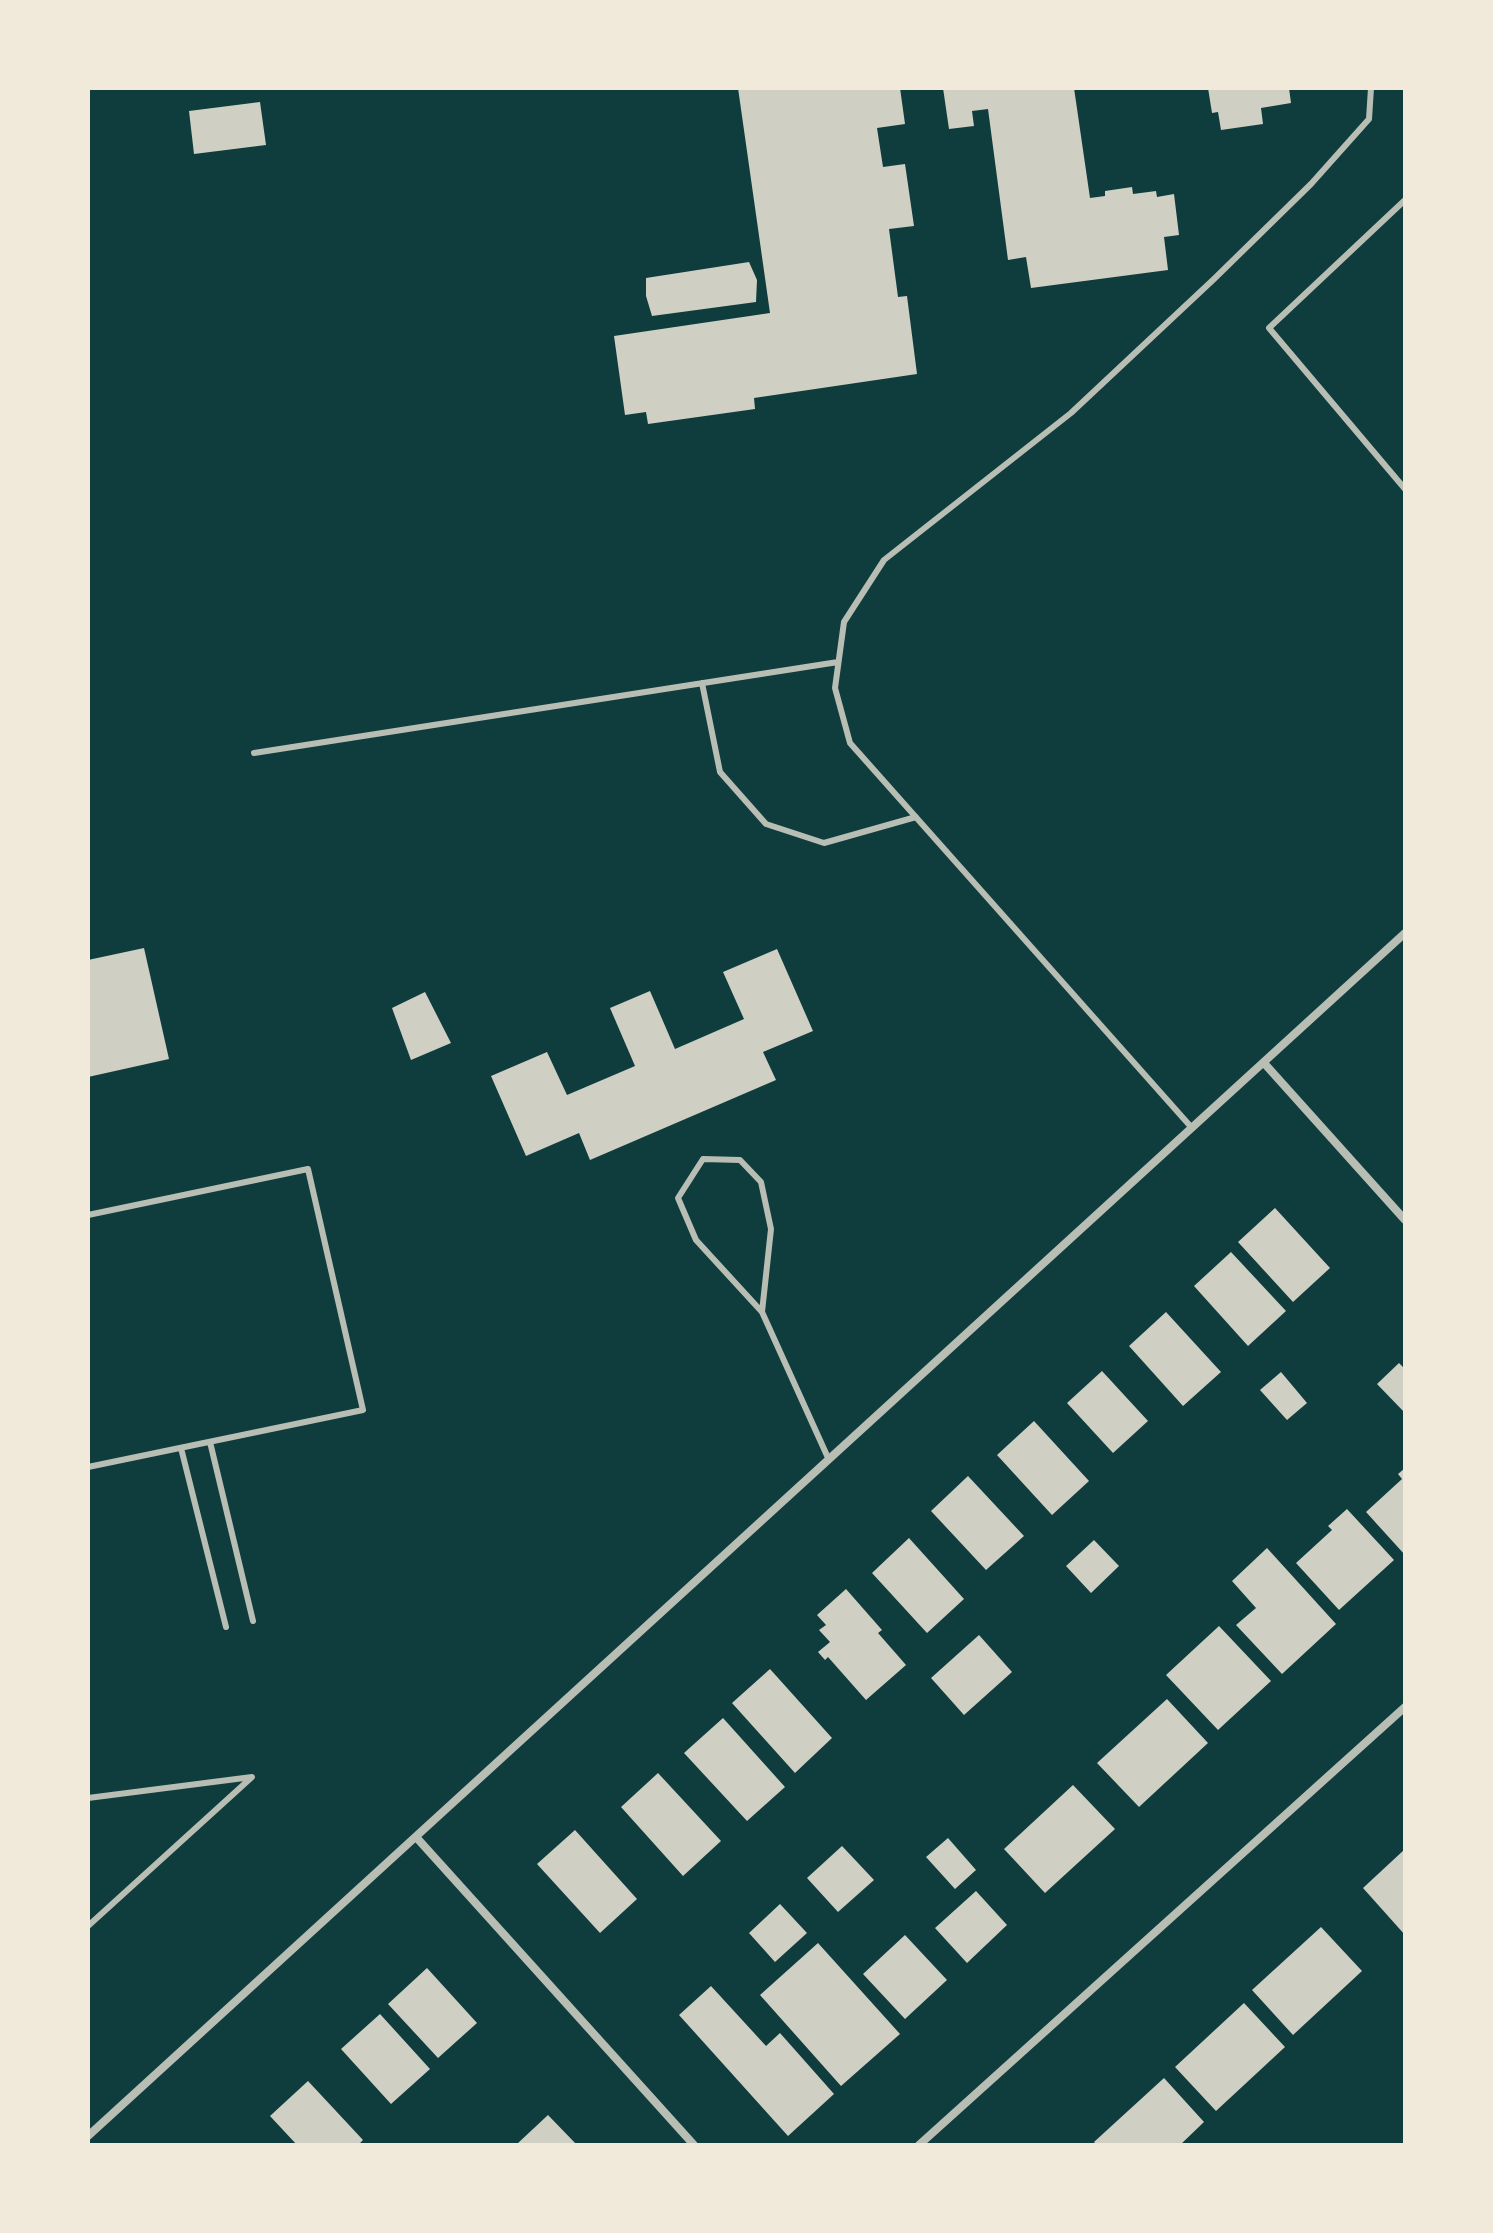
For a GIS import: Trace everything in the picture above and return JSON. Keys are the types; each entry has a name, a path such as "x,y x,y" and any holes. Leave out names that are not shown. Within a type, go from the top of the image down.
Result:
{"street":[{"path":"88,2136 1405,933"},
{"path":"1264,1063 1405,1220"},
{"path":"919,2145 1405,1707"},
{"path":"416,1837 694,2145"}],"lane":[{"path":"1192,1128 850,743 835,688 844,622 884,560 1071,413 1311,184 1369,119 1371,88"},
{"path":"1405,200 1269,328 1405,489"},
{"path":"254,753 838,662"},
{"path":"702,683 720,772 766,824 824,843 916,817"},
{"path":"762,1312 771,1229 761,1182 740,1160 703,1159 678,1198 696,1240 762,1312 829,1460"},
{"path":"88,1215 308,1169 363,1410 88,1467"},
{"path":"210,1442 253,1621"},
{"path":"181,1448 226,1627"},
{"path":"88,1798 252,1777 88,1926"}],"building":[{"path":"738,88 900,88 905,124 877,128 883,167 905,164 914,226 889,229 898,297 907,296 917,374 754,398 755,409 648,424 646,412 625,415 614,336 770,313"},
{"path":"943,88 1074,88 1090,198 1105,196 1105,191 1132,187 1133,194 1156,191 1157,197 1174,194 1179,235 1164,237 1168,270 1031,288 1026,257 1008,260 988,109 972,111 974,126 949,129"},
{"path":"1208,88 1289,88 1291,103 1261,108 1263,124 1221,130 1218,112 1212,113"},
{"path":"260,102 266,145 194,154 189,111"},
{"path":"749,262 757,280 756,302 652,316 646,296 646,278"},
{"path":"144,948 169,1059 88,1077 88,960"},
{"path":"777,949 813,1031 763,1052 776,1080 590,1160 579,1133 526,1156 491,1076 547,1052 567,1095 635,1066 610,1008 650,991 675,1049 744,1019 723,972"},
{"path":"425,992 451,1043 411,1060 392,1008"},
{"path":"1275,1208 1330,1268 1293,1302 1238,1242"},
{"path":"1231,1252 1286,1311 1248,1346 1194,1286"},
{"path":"1166,1312 1221,1372 1183,1406 1129,1346"},
{"path":"1399,1363 1405,1369 1405,1413 1377,1384"},
{"path":"1102,1371 1148,1421 1113,1453 1067,1403"},
{"path":"1281,1372 1307,1403 1287,1420 1260,1390"},
{"path":"1034,1421 1089,1481 1052,1515 997,1455"},
{"path":"1405,1468 1405,1555 1366,1512 1402,1479 1398,1474"},
{"path":"968,1476 1024,1536 986,1570 931,1511"},
{"path":"1347,1509 1394,1560 1339,1610 1296,1563 1332,1530 1328,1526"},
{"path":"909,1538 964,1599 927,1633 872,1573"},
{"path":"1094,1540 1119,1566 1091,1593 1066,1566"},
{"path":"1267,1548 1336,1624 1282,1674 1236,1625 1256,1608 1232,1581"},
{"path":"846,1589 882,1630 878,1633 906,1665 866,1700 828,1657 825,1660 818,1652 830,1642 819,1630 826,1625 817,1615"},
{"path":"1219,1626 1271,1681 1218,1730 1166,1675"},
{"path":"979,1635 1012,1672 964,1715 931,1678"},
{"path":"770,1669 832,1738 795,1773 732,1703"},
{"path":"1167,1699 1208,1743 1139,1807 1097,1763"},
{"path":"723,1718 785,1787 747,1821 684,1753"},
{"path":"658,1773 721,1841 683,1876 621,1807"},
{"path":"1073,1785 1115,1829 1045,1893 1004,1849"},
{"path":"575,1830 637,1899 600,1933 537,1864"},
{"path":"948,1838 976,1870 955,1889 926,1857"},
{"path":"842,1846 874,1880 838,1912 807,1878"},
{"path":"1405,1849 1405,1935 1363,1888"},
{"path":"976,1891 1007,1925 967,1963 935,1928"},
{"path":"780,1904 807,1933 775,1962 749,1933"},
{"path":"1321,1927 1362,1971 1293,2035 1252,1990"},
{"path":"905,1935 947,1980 905,2019 863,1974"},
{"path":"818,1943 900,2034 841,2086 760,1995"},
{"path":"427,1968 477,2023 438,2058 388,2004"},
{"path":"711,1986 766,2046 780,2033 834,2094 788,2136 679,2015"},
{"path":"1244,2003 1285,2047 1216,2111 1175,2067"},
{"path":"380,2014 430,2069 391,2104 341,2049"},
{"path":"1164,2078 1204,2122 1180,2145 1097,2145 1094,2142"},
{"path":"308,2081 363,2140 358,2145 297,2145 270,2116"},
{"path":"548,2115 577,2145 518,2143"}]}
